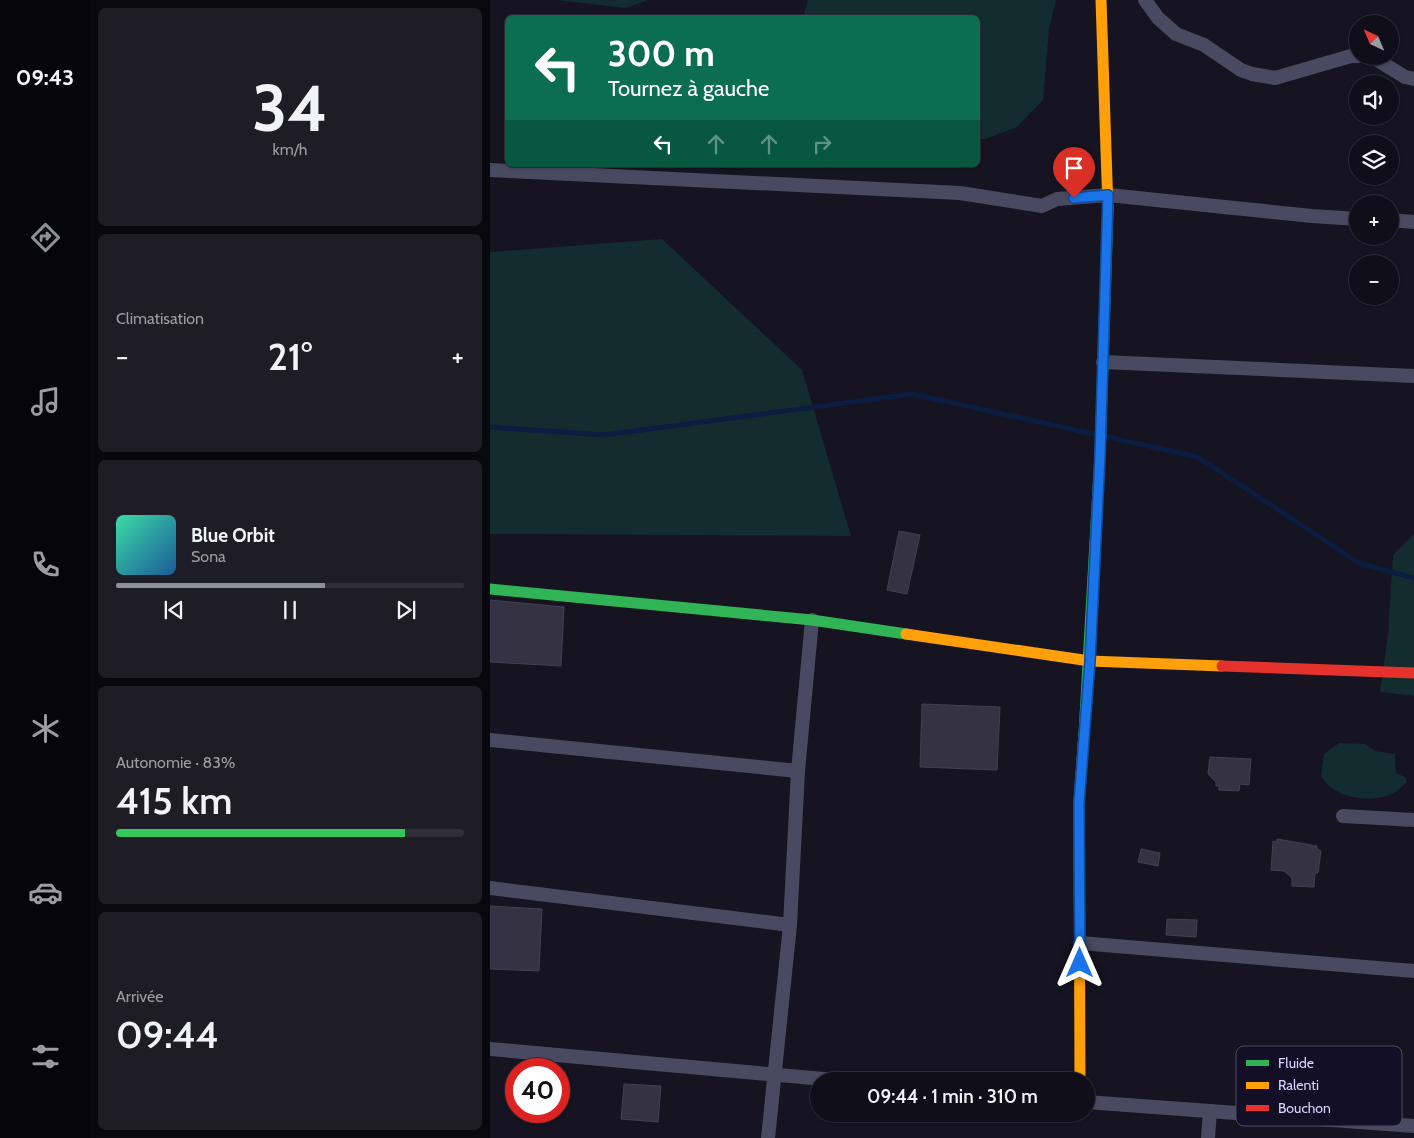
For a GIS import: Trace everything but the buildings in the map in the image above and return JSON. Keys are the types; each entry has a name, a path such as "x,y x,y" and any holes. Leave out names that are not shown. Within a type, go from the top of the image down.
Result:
{"street":[{"path":"1080,1072 1079,803 1090,661 1108,195 1100,0"},
{"path":"1145,0 1158,18 1176,34 1204,46 1241,70 1252,74 1275,78 1349,57"},
{"path":"1386,65 1405,77 1414,79"},
{"path":"490,170 960,193 1042,206 1057,199 1108,195 1349,218"},
{"path":"1399,221 1414,222"},
{"path":"1103,362 1414,376"},
{"path":"490,589 812,620 1090,661 1414,673"},
{"path":"768,1138 790,925 798,770 812,620"},
{"path":"490,740 798,770"},
{"path":"1343,816 1414,820"},
{"path":"490,888 790,925"},
{"path":"1080,943 1414,970"},
{"path":"490,1049 810,1078"},
{"path":"1095,1103 1236,1113"},
{"path":"1208,1138 1210,1111"}],"green space":[{"path":"556,0 648,0 626,8"},
{"path":"808,0 1056,0 1049,29 1043,100 1017,127 985,139 980,139 980,15 804,15"},
{"path":"662,239 802,370 851,536 490,534 490,252"},
{"path":"1414,534 1414,696 1380,692 1388,634 1393,555"},
{"path":"1339,743 1365,744 1375,751 1395,754 1396,773 1405,777 1407,782 1392,794 1373,798 1352,797 1333,789 1321,775 1324,754"}],"waterway":[{"path":"490,427 604,435 912,394 1198,457 1359,563 1414,578"}],"traffic: fast":[{"path":"1084,734 1100,455 1108,210"},
{"path":"490,589 812,620 906,634"}],"traffic: slow":[{"path":"1101,0 1108,210"},
{"path":"906,634 1090,661 1222,666"},
{"path":"1080,1072 1079,803 1084,734"}],"traffic: jam":[{"path":"1222,666 1414,673"}],"route":[{"path":"1074,198 1108,195 1100,456 1090,661 1079,803 1080,963"}]}
